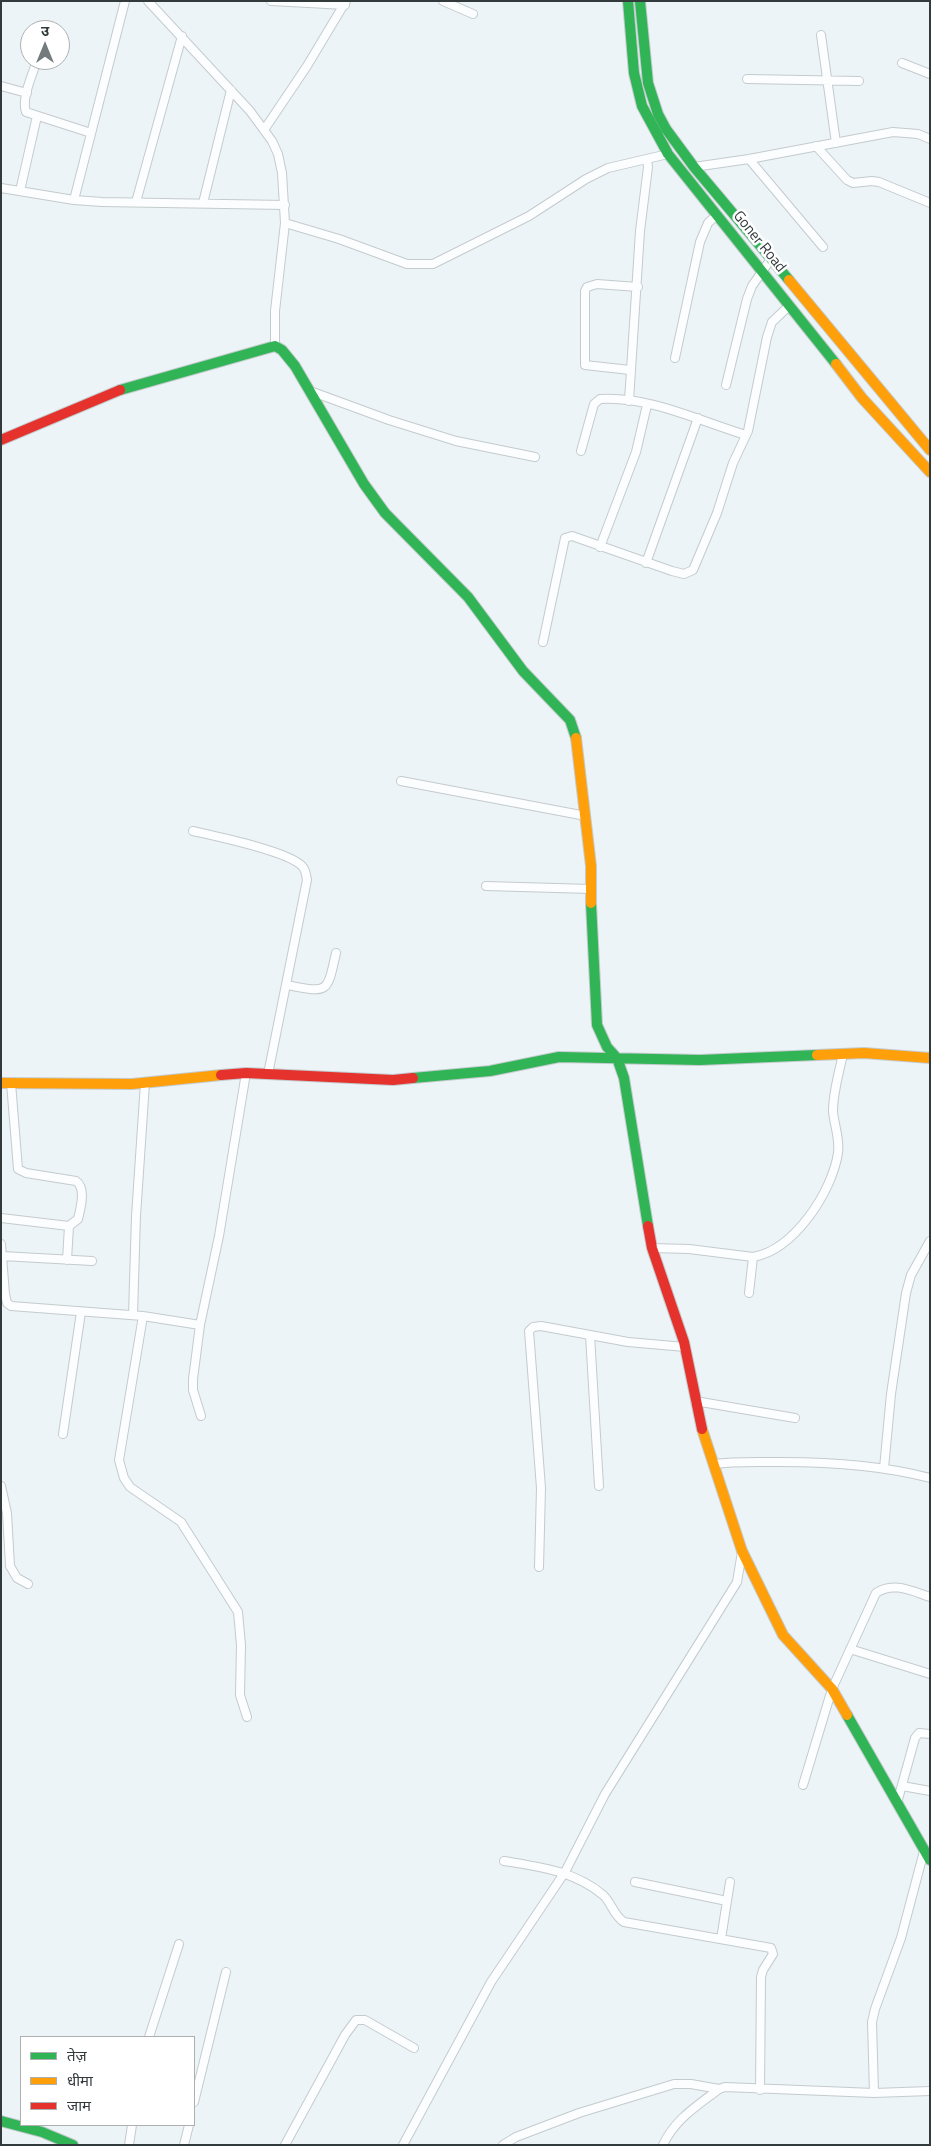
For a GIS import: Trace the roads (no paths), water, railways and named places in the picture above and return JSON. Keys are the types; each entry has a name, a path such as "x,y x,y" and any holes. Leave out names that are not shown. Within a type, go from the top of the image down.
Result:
{"street":[{"path":"74,200 125,1"},
{"path":"148,1 232,90 264,130 278,154 285,205 285,223 275,311 275,346"},
{"path":"271,1 346,3"},
{"path":"443,1 473,14"},
{"name":"Goner Road","path":"628,1 634,73 642,106 668,154 891,432 930,472"},
{"name":"Goner Road","path":"640,1 644,71 654,104 666,130 694,167 930,450"},
{"path":"264,130 308,66 346,3"},
{"path":"821,35 836,143"},
{"path":"136,202 182,36"},
{"path":"902,63 930,74"},
{"path":"34,70 24,107 26,112 91,133"},
{"path":"747,79 859,81"},
{"path":"1,86 27,93"},
{"path":"203,203 232,90"},
{"path":"20,191 36,116"},
{"path":"684,174 694,167 905,132 930,139"},
{"path":"816,146 847,180 853,183 878,182 930,203"},
{"path":"285,223 339,239 407,264 434,264 529,216 608,168 668,154 681,149"},
{"path":"629,401 638,287 640,231 648,167 647,159"},
{"path":"749,159 823,247"},
{"path":"1,188 74,200 285,205"},
{"path":"675,358 700,242 708,223 717,215"},
{"path":"726,385 747,299 762,270 771,259"},
{"path":"630,370 585,365 585,291 588,286 597,284 638,287"},
{"path":"543,642 565,538 572,536 646,563 684,574 693,570 746,435 767,337 772,322 790,305"},
{"path":"1,440 106,394 275,346 282,350 295,366 364,484 385,513 468,597 523,672 570,720 575,732 586,816 591,889 593,981 597,1025 607,1047 617,1058 624,1078 652,1248 686,1347 700,1424 712,1464 742,1551 783,1635 832,1690 930,1860"},
{"path":"310,391 389,420 456,441 535,457"},
{"path":"581,451 594,404 600,399 629,401 684,412 746,435"},
{"path":"600,547 636,452 647,405"},
{"path":"646,563 698,418"},
{"path":"891,432 905,420"},
{"path":"401,781 586,816"},
{"path":"192,830 256,846 298,862 306,871 307,880 268,1074"},
{"path":"486,886 591,889"},
{"path":"287,985 317,990 326,988 329,983 336,953"},
{"path":"652,1248 689,1249 752,1257 763,1255 779,1246 798,1231 828,1183 838,1152 834,1104 843,1054"},
{"path":"1,1218 69,1226 78,1219 82,1190 80,1184 76,1181 21,1172 18,1169 6,1083 144,1083 246,1073 393,1080 490,1071 559,1057 700,1060 843,1054 930,1058"},
{"path":"201,1416 193,1390 192,1379 200,1325 220,1227 246,1073"},
{"path":"133,1315 136,1216 144,1083"},
{"path":"66,1260 69,1226"},
{"path":"884,1468 891,1394 906,1292 911,1275 930,1241"},
{"path":"1,1244 5,1294 7,1303 11,1306 143,1316 200,1325"},
{"path":"2,1256 92,1261"},
{"path":"749,1293 752,1257"},
{"path":"63,1434 81,1312"},
{"path":"143,1316 119,1460 120,1469 130,1487 181,1522 234,1604 240,1625 240,1695 247,1717"},
{"path":"539,1567 541,1488 529,1331 533,1327 541,1326 660,1346 686,1347"},
{"path":"590,1335 599,1486"},
{"path":"695,1401 795,1418"},
{"path":"712,1464 734,1461 818,1461 884,1468 930,1478"},
{"path":"1,1486 7,1513 10,1566 17,1578 28,1584"},
{"path":"403,2145 490,1982 565,1872 606,1794 737,1582 742,1551"},
{"path":"803,1785 832,1690 876,1593 883,1588 900,1588 930,1597"},
{"path":"850,1650 930,1674"},
{"path":"896,1803 916,1734 922,1732 930,1734"},
{"path":"902,1786 930,1791"},
{"path":"874,2094 872,2022 875,2009 902,1938 924,1851"},
{"path":"504,1861 565,1872 602,1894 607,1899 616,1917 624,1922 771,1948 773,1954 761,1977 760,2090"},
{"path":"635,1882 727,1901"},
{"path":"721,1939 730,1882"},
{"path":"149,2036 179,1944"},
{"path":"195,2098 226,1972"},
{"path":"285,2145 345,2034 356,2020 365,2020 414,2048"},
{"path":"503,2145 516,2137 579,2113 674,2084 691,2084 719,2089 732,2087 760,2090 874,2094 930,2091"},
{"path":"663,2145 671,2128 680,2118 719,2089"},
{"path":"1,2121 42,2132 73,2145"},
{"path":"129,2145 132,2126"},
{"path":"184,2145 189,2126"}]}
